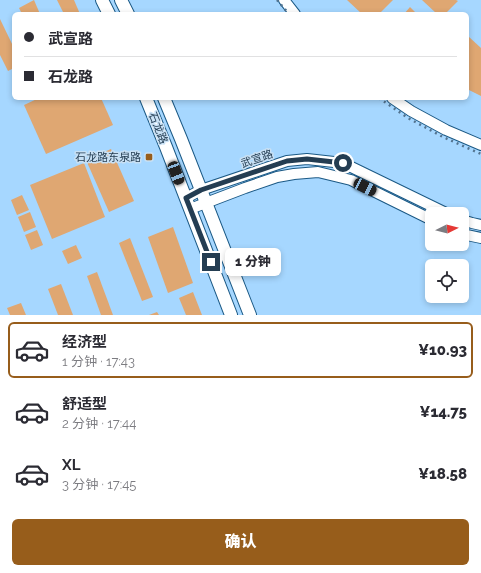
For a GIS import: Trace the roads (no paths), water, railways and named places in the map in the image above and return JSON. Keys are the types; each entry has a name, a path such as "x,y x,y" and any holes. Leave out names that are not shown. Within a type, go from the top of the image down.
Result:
{"main road":[{"path":"102,0 108,12"},
{"path":"121,0 127,12"},
{"name":"石龙路","path":"147,100 231,315"},
{"name":"石龙路","path":"165,100 250,315"}],"street":[{"path":"284,0 293,12"},
{"path":"395,100 446,130 481,145"},
{"name":"武宣路","path":"188,204 201,190 287,161 307,159 343,163 434,207"},
{"path":"188,204 206,202 277,177 318,172 351,180 425,217"},
{"path":"469,222 481,225"},
{"path":"469,235 481,238"}],"railway":[{"path":"277,0 287,12"},
{"path":"382,100 408,118 443,137 481,154"}],"place":[{"name":"石龙路东泉路","path":"149,157"}]}
